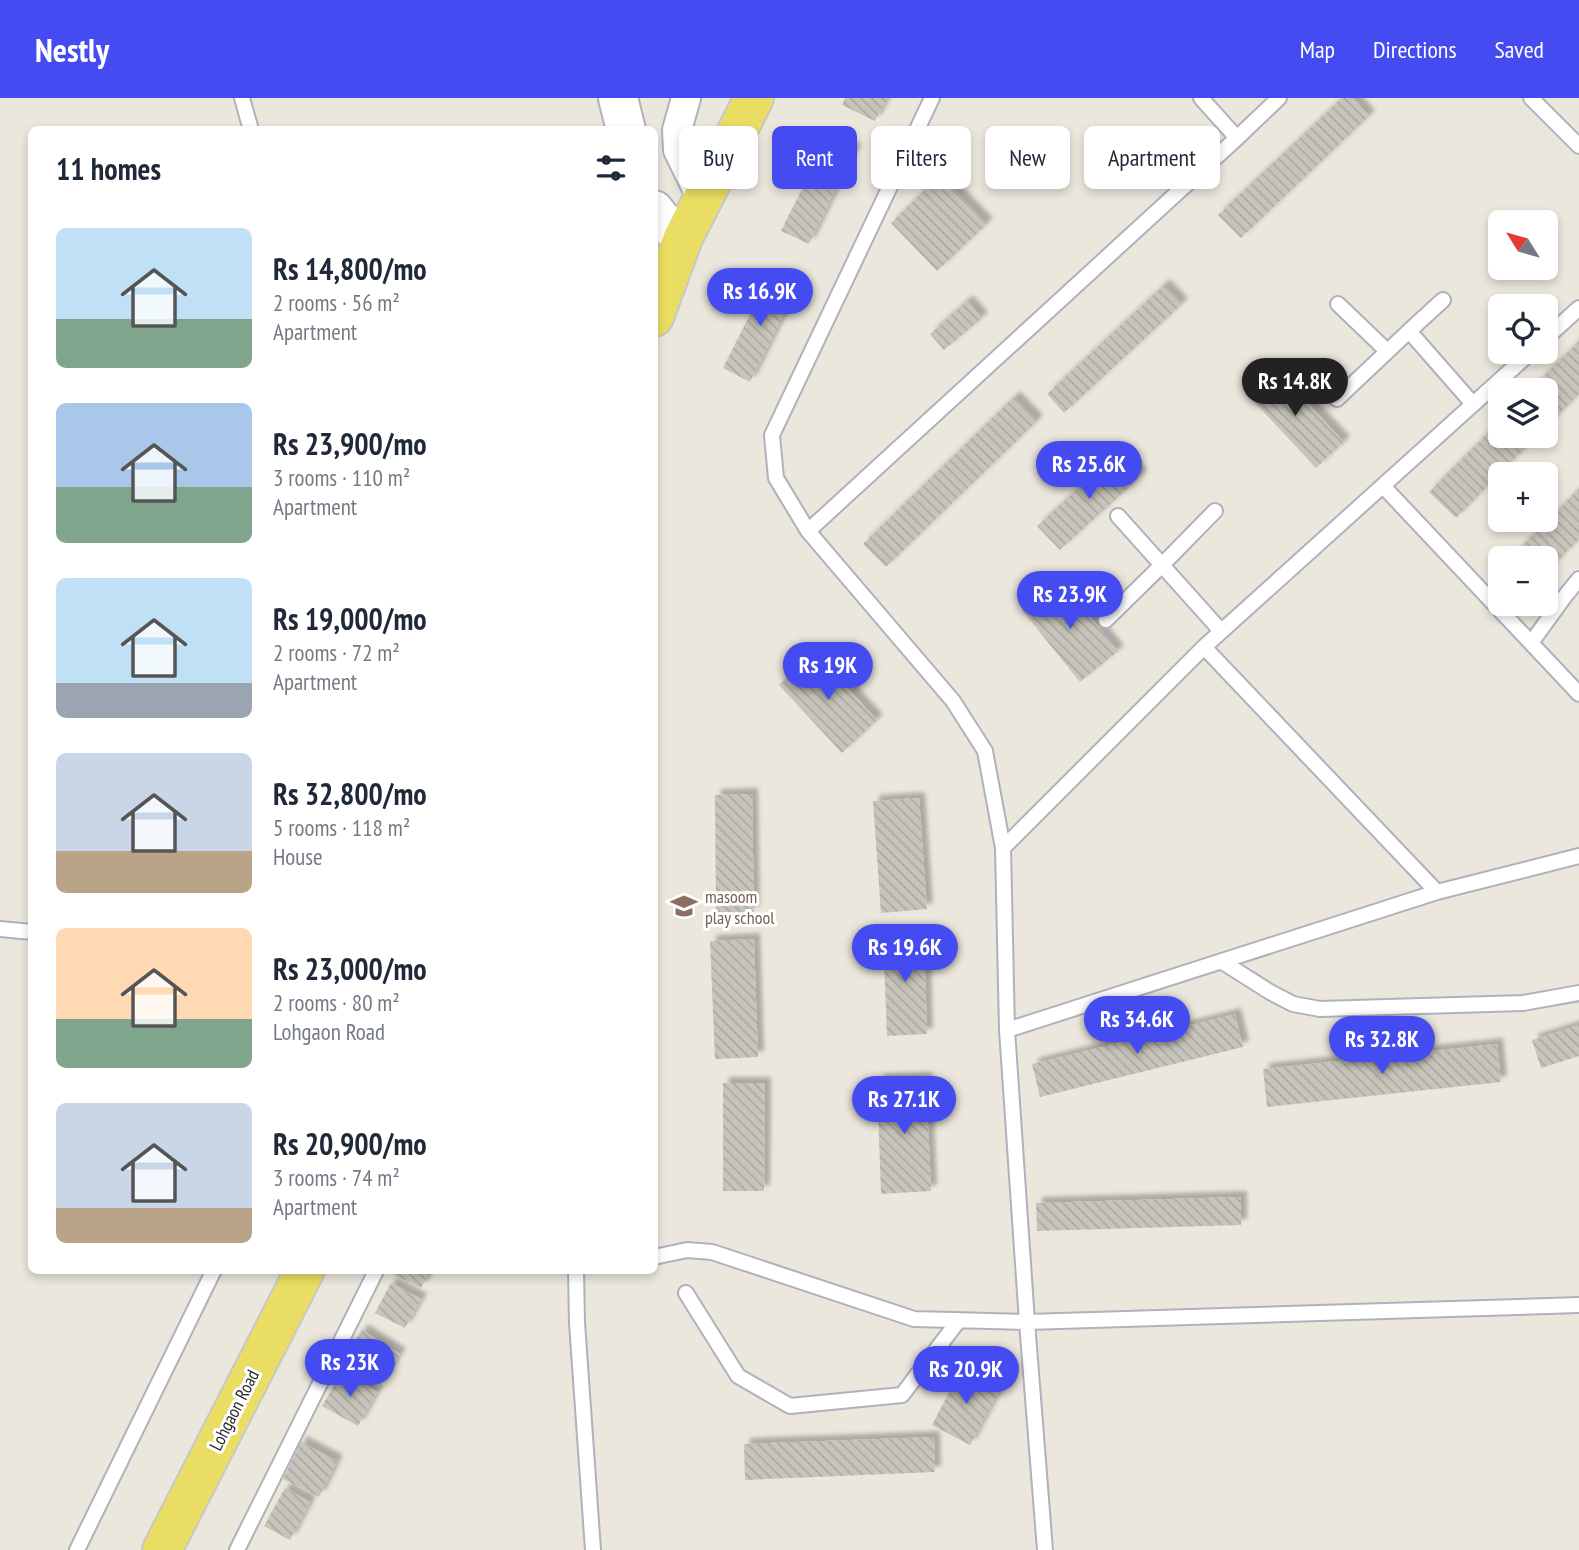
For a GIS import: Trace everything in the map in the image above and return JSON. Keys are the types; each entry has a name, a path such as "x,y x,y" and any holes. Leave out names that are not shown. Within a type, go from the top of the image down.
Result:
{"main road":[{"path":"618,98 625,126"},
{"path":"658,306 683,238 754,98"},
{"path":"658,215 683,238"},
{"name":"Lohgaon Road","path":"162,1550 303,1274"}],"street":[{"path":"686,98 677,130 678,150 702,201"}],"lane":[{"path":"242,98 250,126"},
{"path":"932,98 772,435 776,478 808,531 953,701 985,751 1003,848 1007,1030 1045,1550"},
{"path":"1201,98 1237,138"},
{"path":"808,531 1279,98"},
{"path":"1531,98 1579,146"},
{"path":"1337,399 1443,300"},
{"path":"1338,304 1387,351"},
{"path":"1558,327 1579,308"},
{"path":"1409,331 1473,404"},
{"path":"1003,848 1204,647 1518,364"},
{"path":"1382,486 1579,694"},
{"path":"1106,620 1215,511"},
{"path":"1118,516 1222,631"},
{"path":"1531,643 1572,596 1579,579"},
{"path":"1204,647 1437,892"},
{"path":"1007,1030 1437,892 1579,856"},
{"path":"0,929 28,932"},
{"path":"1221,961 1293,1004 1320,1009 1523,1003 1579,993"},
{"path":"658,1256 687,1250 712,1252 914,1319 1027,1322 1579,1305"},
{"path":"77,1550 212,1274"},
{"path":"237,1550 375,1274"},
{"path":"576,1274 593,1550"},
{"path":"686,1293 738,1376 790,1406 902,1395 959,1320"}],"building":[{"path":"845,98 887,98 875,121 842,105"},
{"path":"1342,98 1353,98 1369,116 1241,238 1218,215"},
{"path":"802,189 836,189 809,244 781,231"},
{"path":"926,189 953,189 987,224 937,271 891,223"},
{"path":"770,275 797,288 750,382 723,368"},
{"path":"1164,285 1182,304 1064,413 1047,394"},
{"path":"967,301 982,318 944,350 930,334"},
{"path":"1579,341 1579,394 1558,415 1558,378 1542,378"},
{"path":"1274,367 1344,442 1316,468 1246,393"},
{"path":"1014,397 1037,421 886,567 863,544"},
{"path":"1488,433 1488,448 1525,448 1511,462 1488,462 1488,486 1456,518 1429,492"},
{"path":"1120,451 1141,476 1060,550 1037,526"},
{"path":"1579,489 1579,539 1558,560 1558,546 1522,546 1536,532 1558,532 1558,510"},
{"path":"1059,579 1118,651 1080,682 1022,610"},
{"path":"814,652 877,720 842,753 779,685"},
{"path":"752,794 754,912 716,913 715,795"},
{"path":"919,798 927,909 881,913 873,801"},
{"path":"924,932 927,1034 887,1036 883,934"},
{"path":"754,939 758,1057 715,1059 710,941"},
{"path":"1235,1014 1243,1047 1040,1097 1032,1064"},
{"path":"1579,1025 1579,1056 1541,1068 1532,1040"},
{"path":"1497,1044 1501,1082 1267,1107 1263,1069"},
{"path":"926,1078 931,1191 881,1194 877,1080"},
{"path":"723,1083 765,1083 764,1191 723,1191"},
{"path":"1241,1197 1241,1225 1037,1231 1036,1203"},
{"path":"392,1274 428,1274 421,1288"},
{"path":"391,1283 421,1299 405,1328 375,1313"},
{"path":"362,1330 400,1354 378,1387 351,1369 356,1361 347,1354"},
{"path":"963,1366 1001,1387 970,1445 932,1425"},
{"path":"342,1372 377,1392 358,1426 322,1406"},
{"path":"934,1437 935,1472 745,1480 744,1444"},
{"path":"301,1442 337,1461 319,1497 283,1479"},
{"path":"285,1488 310,1502 290,1540 264,1526"}],"place":[{"name":"masoom play school","path":"684,906"}]}
